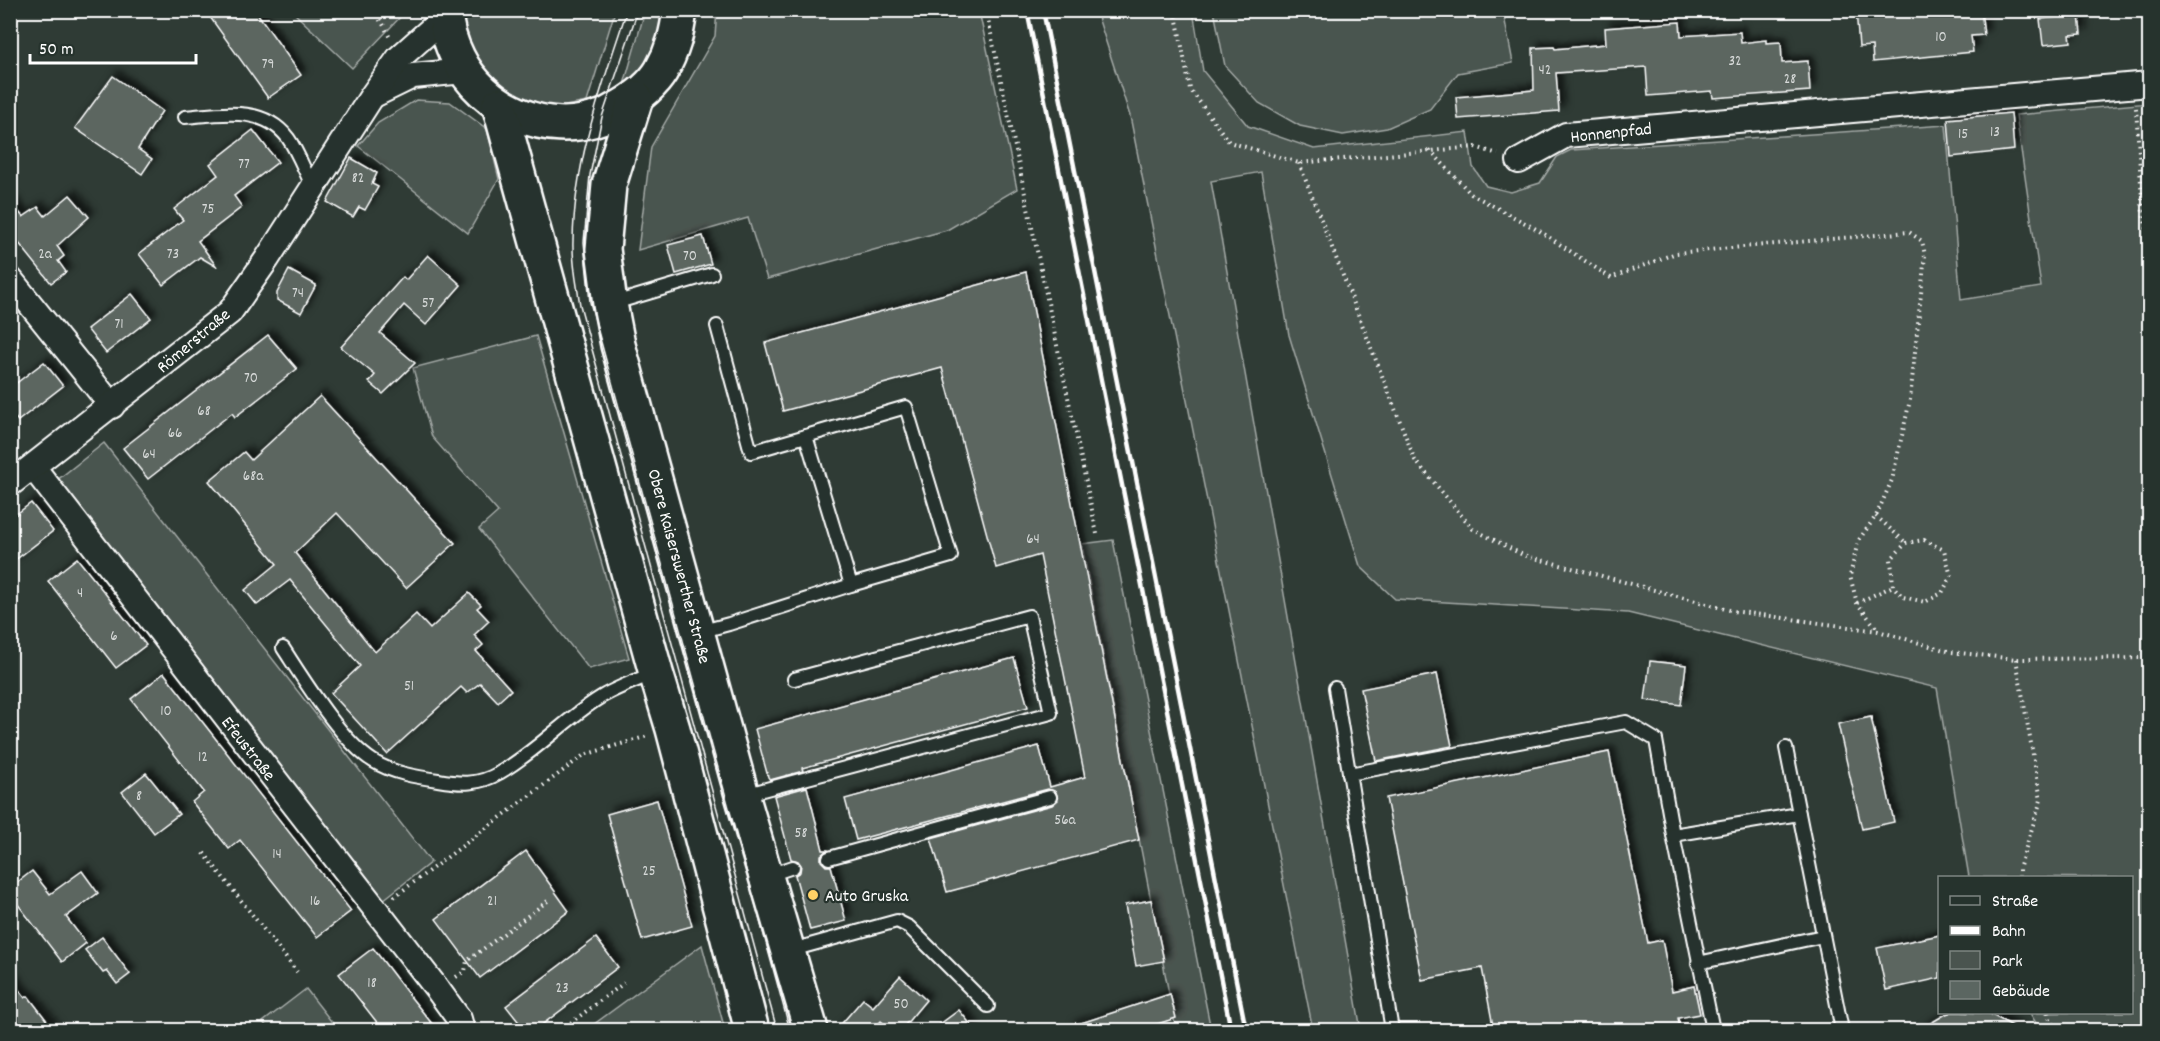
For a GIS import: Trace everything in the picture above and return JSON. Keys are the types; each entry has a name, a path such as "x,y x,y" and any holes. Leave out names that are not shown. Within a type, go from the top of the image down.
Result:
{"street":[{"path":"445,14 451,45 464,70 480,90 499,105 528,119 559,124 602,117 636,98 660,72 665,62 675,41 680,10"},
{"name":"Römerstraße","path":"10,484 230,312 399,57 445,14"},
{"path":"372,96 413,76 464,70"},
{"name":"Honnenpfad","path":"1519,161 1566,135 2142,85"},
{"name":"Obere Kaiserswerther Straße","path":"636,98 609,185 603,249 610,304 618,345 742,795 779,871 787,951 811,1030"},
{"path":"499,105 673,729 752,1030"},
{"path":"10,279 112,406"},
{"name":"Efeustraße","path":"33,467 438,990 459,1019 462,1030"}],"lane":[{"path":"185,117 237,113 266,118 287,137 313,188"},
{"path":"610,304 712,274"},
{"path":"698,632 951,556 906,407 751,452 717,326"},
{"path":"806,436 851,585"},
{"path":"742,795 1052,714 1029,616 794,679"},
{"path":"283,648 315,696 363,754 376,763 400,772 457,783 477,783 499,774 601,697 656,673"},
{"path":"1335,688 1392,1030"},
{"path":"1349,774 1626,722 1656,740 1672,836 1713,1030"},
{"path":"1786,748 1842,1030"},
{"path":"829,858 1050,796"},
{"path":"1672,836 1800,814"},
{"path":"787,951 897,921 909,927 988,1006"},
{"path":"1698,963 1823,936"}],"path":[{"path":"372,10 383,24 399,57"},
{"path":"986,10 1097,534"},
{"path":"1175,10 1190,89 1229,142 1299,163 1475,147 1519,161"},
{"path":"2142,85 2143,213 2150,241"},
{"path":"1430,150 1471,194 1538,230 1611,278 1676,253 1909,232 1922,241 1925,255 1910,400 1892,480 1876,516 1858,541 1850,576 1857,603 1878,631"},
{"path":"1299,163 1415,460 1473,529 1523,555 1733,611 1878,631 1951,652 2016,659 2150,658"},
{"path":"1876,516 1906,543"},
{"path":"1924,540 1944,550 1951,576 1942,593 1925,602 1903,597 1893,586 1892,559 1906,543 1924,540"},
{"path":"1857,603 1893,586"},
{"path":"2016,659 2041,800 2019,869 2019,876"},
{"path":"376,910 584,755 673,729"},
{"path":"204,853 297,972"},
{"path":"438,990 465,971 467,961 549,900"},
{"path":"561,1030 624,983"},
{"path":"2048,1014 2058,1030"}],"green space":[{"path":"292,11 406,11 352,68"},
{"path":"461,11 615,11 587,102 554,108 529,101 508,90 483,66 466,37"},
{"path":"645,11 665,11 661,39 645,69 623,88"},
{"path":"717,11 979,11 1017,189 947,230 767,279 748,218 638,250 651,147 715,36"},
{"path":"1096,11 1193,11 1203,71 1248,126 1314,149 1468,132 1473,167 1486,186 1511,192 1540,183 1557,157 1571,150 1946,125 1961,300 2041,287 2016,115 2149,103 2149,1030 2040,1030 2031,1014 2133,1014 2133,876 1969,876 1937,688 1628,613 1395,599 1360,566 1289,335 1261,172 1211,181 1361,1030 1313,1030 1130,116"},
{"path":"1214,11 1503,11 1513,63 1458,73 1430,109 1387,128 1343,135 1300,126 1259,103 1225,66"},
{"path":"416,100 450,102 487,129 499,179 468,233 358,146 378,123"},
{"path":"536,336 629,658 589,669 479,529 498,512 432,437 413,368"},
{"path":"104,443 431,862 383,900 56,481"},
{"path":"1113,540 1211,1030 1176,1030 1082,544"},
{"path":"702,945 725,1030 586,1030"},
{"path":"306,989 338,1030 269,1030 263,1022"}],"building":[{"path":"205,10 255,10 301,75 268,98"},
{"path":"1856,10 1981,10 1984,35 1971,36 1973,52 1873,62 1872,46 1859,47"},
{"path":"2079,15 2081,34 2070,35 2071,42 2043,45 2040,19"},
{"path":"1680,22 1681,36 1740,32 1741,43 1766,40 1766,43 1781,42 1782,63 1808,61 1810,91 1713,98 1712,91 1648,96 1646,67 1556,73 1559,111 1458,119 1456,97 1534,90 1533,48 1554,47 1555,49 1606,44 1605,28"},
{"path":"113,76 162,111 138,149 152,159 142,174 75,128"},
{"path":"2011,113 2014,150 1951,157 1948,119"},
{"path":"253,130 278,162 234,196 242,207 198,241 217,267 200,257 163,285 139,254 183,220 174,209 218,175 210,164"},
{"path":"351,158 377,173 372,184 378,187 365,210 359,207 353,217 327,202"},
{"path":"70,195 89,217 57,246 64,256 58,261 66,272 51,283 10,232 10,201 23,217 38,207 45,216"},
{"path":"703,236 711,264 676,274 668,245"},
{"path":"428,255 461,285 426,325 404,305 380,333 415,363 383,394 369,382 375,375 341,347 403,277 406,280"},
{"path":"289,270 316,285 301,313 277,300 277,293"},
{"path":"1026,272 1139,840 947,892 931,838 1052,805 1058,800 1056,792 1048,789 856,840 845,799 1039,746 1050,787 1085,777 1040,555 996,568 942,368 783,411 765,343"},
{"path":"132,294 151,318 106,353 87,329"},
{"path":"268,335 297,369 235,417 232,413 148,479 123,448"},
{"path":"44,362 63,386 18,421 10,412 10,388"},
{"path":"320,396 455,543 406,588 337,513 295,553 375,652 416,614 430,629 469,593 481,605 477,608 489,621 474,635 483,645 476,651 511,690 498,702 480,683 467,693 461,687 387,754 331,693 360,666 290,580 257,605 245,590 277,564 209,481 244,452 251,460"},
{"path":"31,503 53,531 10,564 10,519"},
{"path":"77,558 146,645 116,668 48,581"},
{"path":"1014,658 1028,707 802,768 803,771 770,780 768,777 755,729"},
{"path":"1650,661 1686,665 1681,705 1645,700"},
{"path":"164,673 351,911 317,937 240,840 229,849 192,802 204,792 131,699"},
{"path":"1437,674 1452,746 1376,761 1361,689"},
{"path":"1871,717 1894,822 1862,829 1838,724"},
{"path":"1609,752 1648,943 1662,940 1672,991 1694,986 1700,1014 1678,1018 1680,1030 1505,1030 1504,1024 1493,1026 1482,968 1422,980 1386,798"},
{"path":"146,773 179,814 154,833 122,792"},
{"path":"807,787 823,850 827,850 821,855 821,861 826,866 831,866 846,921 810,930 795,875 800,872 801,865 798,861 791,859 774,796"},
{"path":"657,800 692,926 642,940 607,814"},
{"path":"526,851 569,911 480,978 436,919"},
{"path":"32,871 50,894 82,871 98,893 66,917 86,943 62,962 10,894 10,888"},
{"path":"1151,900 1164,961 1136,966 1125,905"},
{"path":"1938,935 1938,978 1886,990 1877,948"},
{"path":"102,937 130,974 117,984 107,971 103,973 85,950"},
{"path":"596,938 618,967 535,1030 525,1030 506,1006"},
{"path":"373,948 437,1030 383,1030 339,974"},
{"path":"900,976 926,1000 901,1030 892,1030 881,1021 873,1030 836,1030 863,999 873,1007"},
{"path":"10,978 25,998 28,996 54,1030 10,1030"},
{"path":"1170,994 1176,1018 1139,1030 1070,1030 1069,1027"},
{"path":"959,1010 975,1030 932,1030"},
{"path":"1946,1014 1990,1014 2020,1030 1919,1030"}],"tram line":[{"path":"627,10 599,95 578,182 573,249 575,273 580,305 777,1030"},
{"path":"638,10 602,117 590,175 584,242 590,302 790,1030"}],"railway":[{"path":"1027,10 1231,1030"},
{"path":"1043,10 1246,1030"}],"place":[{"name":"Auto Gruska","path":"813,895"}]}
